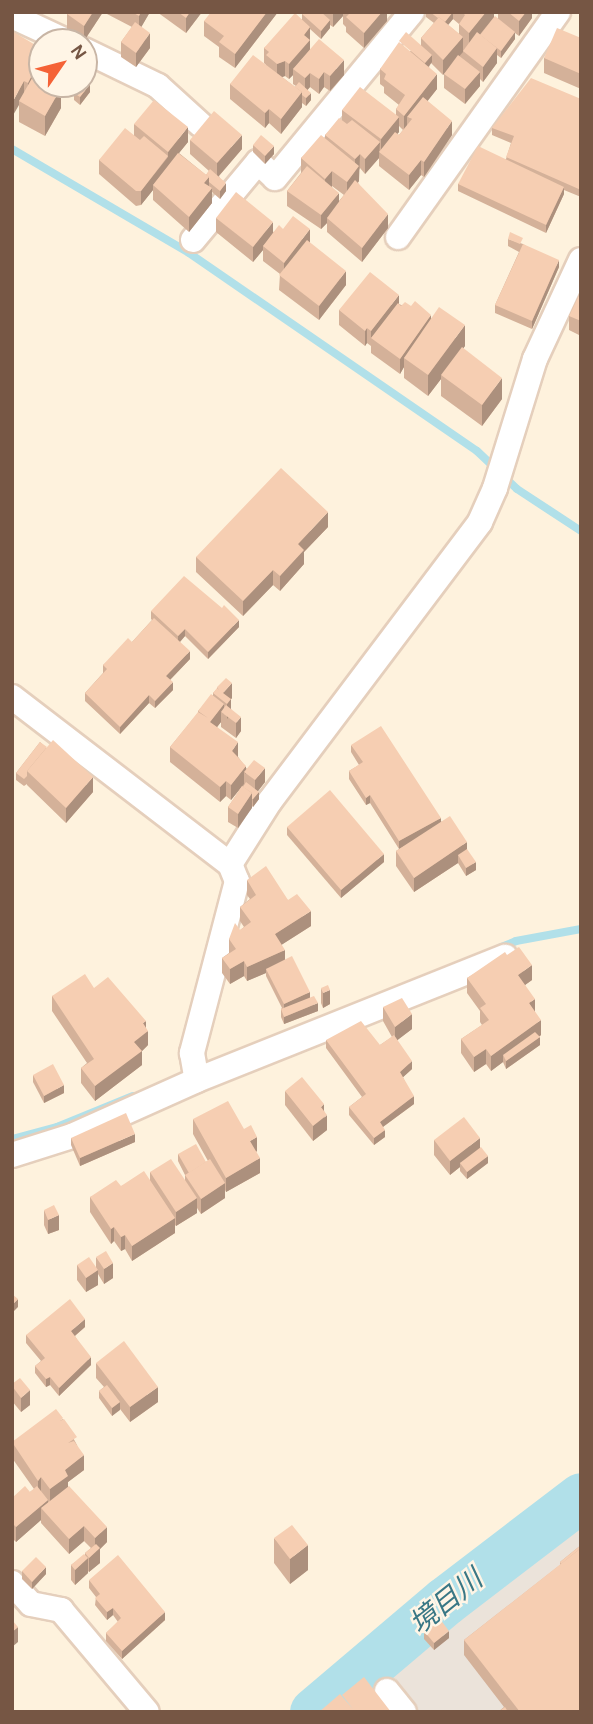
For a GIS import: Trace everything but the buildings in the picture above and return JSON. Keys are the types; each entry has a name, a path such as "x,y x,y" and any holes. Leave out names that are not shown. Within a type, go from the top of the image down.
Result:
{"street":[{"path":"193,240 258,162 275,178 412,12"},
{"path":"398,237 558,12"},
{"path":"28,17 46,28"},
{"path":"98,57 158,86 201,125"},
{"path":"230,864 270,801 480,522 495,488 535,359 581,260"},
{"path":"12,697 230,864 237,881 195,1073"},
{"path":"12,1155 72,1136 195,1073 505,957"},
{"path":"12,1583 31,1604 61,1610 147,1712"},
{"path":"387,1691 404,1712"}],"shaded area":[{"path":"581,1513 581,1712 335,1712 395,1661"}],"waterway":[{"path":"12,149 189,253 477,451 517,489 581,531"},
{"path":"499,948 516,941 581,929"},
{"path":"12,1139 57,1127 133,1096"},
{"name":"境目川","path":"314,1712 445,1601 581,1497"}]}
